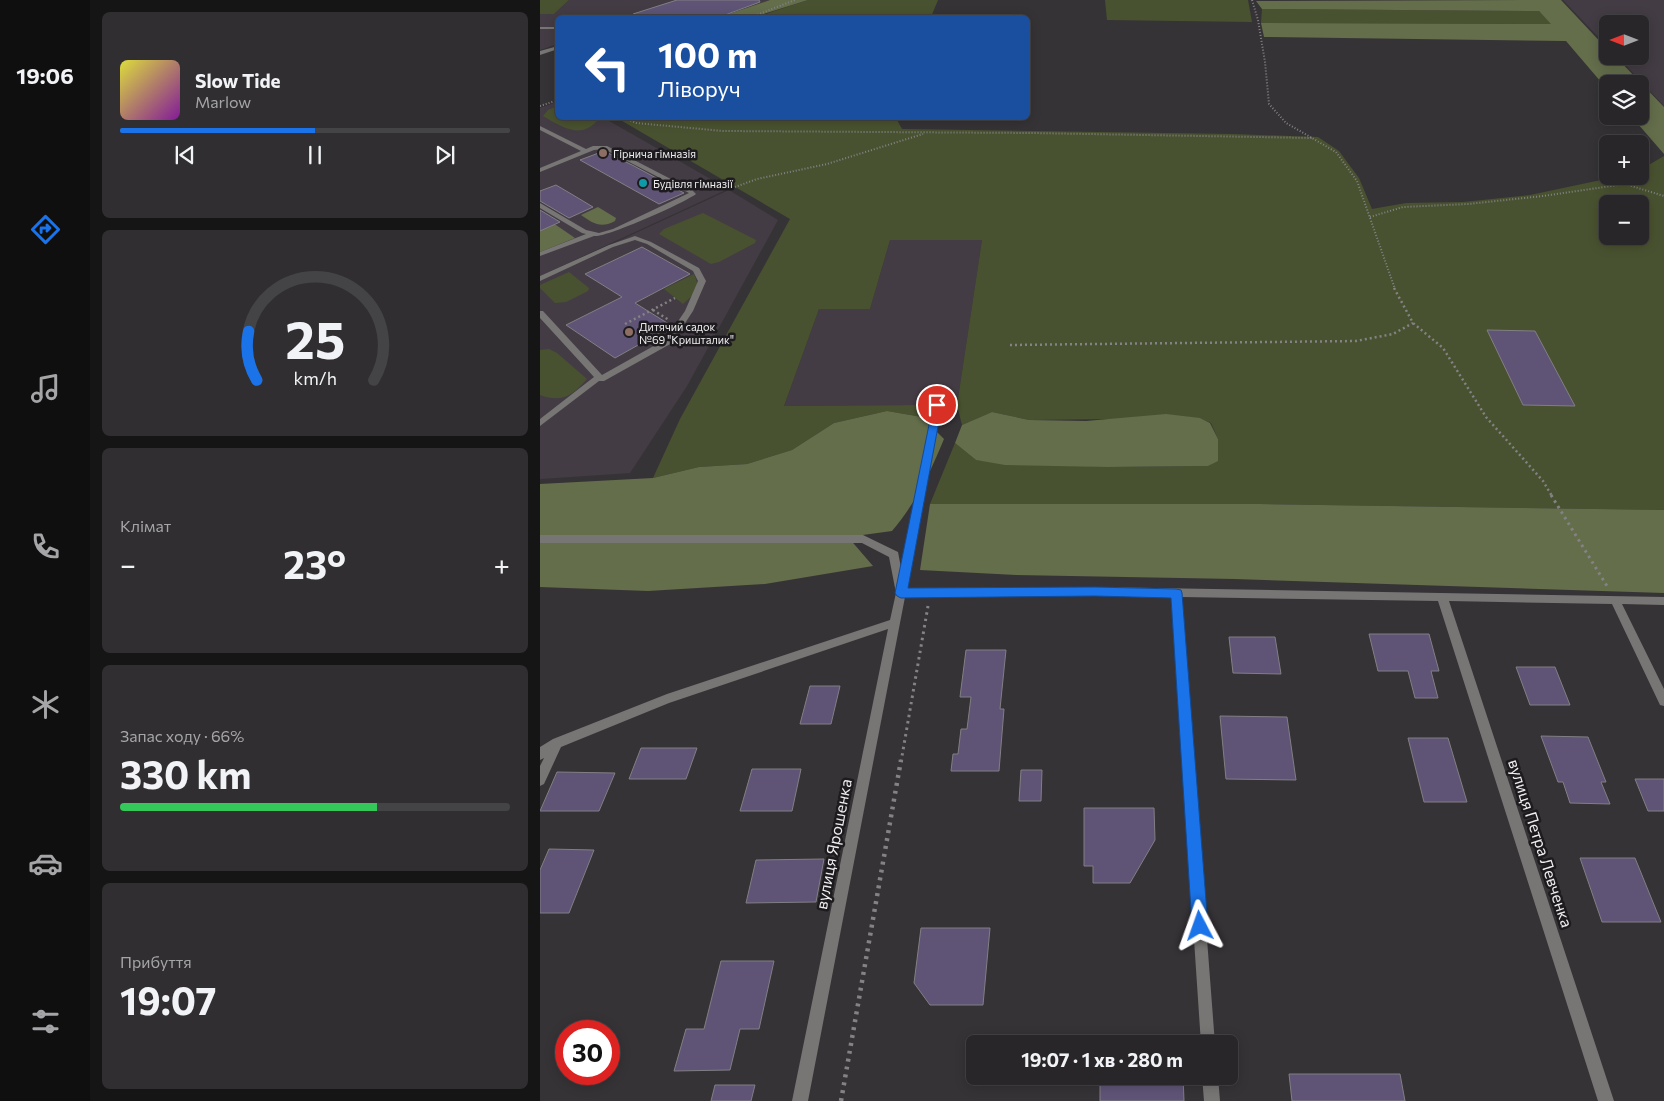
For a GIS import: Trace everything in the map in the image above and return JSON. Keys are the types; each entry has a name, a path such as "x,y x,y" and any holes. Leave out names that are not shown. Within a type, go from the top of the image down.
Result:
{"street":[{"path":"540,28 555,28"},
{"path":"540,53 555,48"},
{"path":"540,128 586,151"},
{"path":"540,170 586,151 601,147 609,148 693,194 607,233 591,235 540,254"},
{"path":"540,205 591,235"},
{"path":"540,278 630,239 649,243 698,272 702,281 699,291 680,326 669,341 601,380 540,313"},
{"path":"540,423 598,377"},
{"name":"вулиця Ярошенка","path":"800,1101 937,405"},
{"path":"540,539 863,540 894,556 901,593 1095,591 1664,601"},
{"path":"1176,593 1207,1035"},
{"name":"вулиця Петра Левченка","path":"1442,596 1606,1101"},
{"path":"1615,600 1664,700"},
{"path":"540,754 557,743 667,699 894,623"},
{"path":"540,780 557,743"},
{"path":"1211,1085 1212,1101"}],"path":[{"path":"756,15 794,0"},
{"path":"1252,0 1261,36 1269,104 1286,123 1336,152 1357,181 1396,292 1413,323 1443,348 1486,416 1543,481 1615,600"},
{"path":"540,106 555,101"},
{"path":"629,120 636,123 723,131 1042,133 1314,138"},
{"path":"735,187 827,164 928,133"},
{"path":"1370,217 1403,207 1496,202 1625,184 1664,196"},
{"path":"626,324 675,298"},
{"path":"1010,345 1356,341 1392,337 1404,331 1413,323"},
{"path":"841,1101 930,593"}],"shaded area":[{"path":"569,0 770,0 723,15 555,15 555,45 540,50 540,14 554,14"},
{"path":"1563,0 1664,0 1664,106 1649,90 1649,75 1635,75 1625,65 1649,65 1649,15 1599,15 1599,38"},
{"name":"Гірнича гімназія","path":"555,103 555,120 607,120 728,189 540,276 540,108"},
{"name":"Дитячий садок №69 \"Кришталик\"","path":"729,190 778,220 687,386 630,473 540,479 540,277"},
{"path":"890,240 982,240 957,405 784,406 819,309 870,309"}],"green space":[{"path":"540,0 569,0 554,14 540,14"},
{"path":"770,0 808,0 760,15 726,15"},
{"path":"808,0 938,0 932,15 763,15"},
{"path":"1105,0 1248,0 1252,22 1107,20"},
{"path":"1561,0 1599,40 1599,65 1624,65 1633,75 1599,75 1599,80 1566,41 1264,37 1261,23 1551,24 1539,11 1262,9 1256,1"},
{"path":"1262,9 1539,11 1552,24 1261,23"},
{"path":"1649,91 1664,107 1664,154 1639,125 1649,125"},
{"path":"555,107 555,120 597,121 584,130 570,129 556,124 543,116 548,110"},
{"path":"620,120 897,120 902,129 1318,137 1339,151 1359,178 1372,209 1406,203 1463,202 1530,195 1599,180 1599,185 1649,185 1649,165 1664,156 1664,510 1259,504 930,504 955,443 976,460 1107,467 1208,466 1218,460 1218,439 1211,423 1199,418 1029,420 992,412 962,425 957,405 982,240 890,240 870,309 819,309 784,406 925,405 922,417 887,411 834,423 792,450 747,464 699,467 653,478 680,419 790,219"},
{"path":"598,207 616,218 615,221 601,225 593,223 581,215"},
{"path":"703,213 756,240 755,243 719,262 711,264 659,234 664,229"},
{"path":"540,214 575,238 540,252"},
{"path":"569,272 589,288 588,291 566,302 555,303 540,288 540,285"},
{"path":"694,274 698,285 694,294 683,304 664,289"},
{"path":"549,349 557,353 587,379 571,394 561,398 540,395 540,350"},
{"path":"887,411 922,417 944,439 922,487 909,509 892,531 848,537 873,566 765,584 648,591 540,587 540,484 653,478 699,467 747,464 792,450 834,423"},
{"path":"992,412 1029,420 1086,421 1166,414 1200,418 1210,423 1218,439 1218,461 1208,466 1107,467 1005,465 976,460 955,443 962,425"},
{"path":"930,504 1259,504 1664,510 1664,593 1235,579 1016,575 920,570"}],"building":[{"path":"677,0 759,0 760,2 725,15 633,14"},
{"name":"Будівля гімназії","path":"604,151 684,193 659,204 580,160"},
{"path":"556,185 593,207 569,218 540,201 540,191"},
{"path":"540,210 560,222 540,231"},
{"path":"642,247 690,274 635,303 672,326 615,358 566,325 622,297 585,274"},
{"path":"1487,330 1535,331 1575,406 1523,405"},
{"path":"1369,634 1429,634 1439,671 1431,671 1438,698 1415,698 1408,671 1378,671"},
{"path":"1229,637 1275,637 1281,674 1233,673"},
{"path":"966,650 1006,650 1000,709 1004,709 999,771 951,771 953,754 958,754 961,729 967,729 971,697 960,697"},
{"path":"1516,667 1555,667 1570,705 1530,705"},
{"path":"810,686 840,686 831,724 800,724"},
{"path":"1220,716 1287,717 1296,780 1226,779"},
{"path":"1541,736 1588,737 1606,782 1601,782 1610,804 1570,803 1563,782 1558,782"},
{"path":"1408,738 1448,738 1467,802 1424,802"},
{"path":"641,748 697,748 686,779 629,779"},
{"path":"752,769 801,769 792,811 740,811"},
{"path":"1021,770 1042,770 1041,801 1019,801"},
{"path":"557,772 615,773 599,811 540,811"},
{"path":"1635,779 1664,779 1664,811 1648,811"},
{"path":"1084,808 1154,808 1155,840 1130,883 1093,883 1093,866 1084,866"},
{"path":"549,849 594,850 569,913 540,913 540,870"},
{"path":"1580,858 1635,858 1661,922 1602,922"},
{"path":"824,859 816,902 746,903 756,860"},
{"path":"921,928 990,928 983,1005 930,1005 914,983"},
{"path":"721,961 774,961 759,1029 740,1029 730,1070 674,1071 686,1029 704,1029"},
{"path":"1289,1074 1400,1074 1405,1101 1292,1101"},
{"path":"715,1085 755,1085 751,1101 711,1101"},
{"path":"1100,1085 1183,1085 1184,1101 1100,1101"}],"place":[{"name":"Гірнича гімназія","path":"603,153"},
{"name":"Будівля гімназії","path":"643,183"},
{"name":"Дитячий садок №69 \"Кришталик\"","path":"629,332"}],"route":[{"path":"937,405 901,593 1095,591 1176,593 1200,926"}]}
